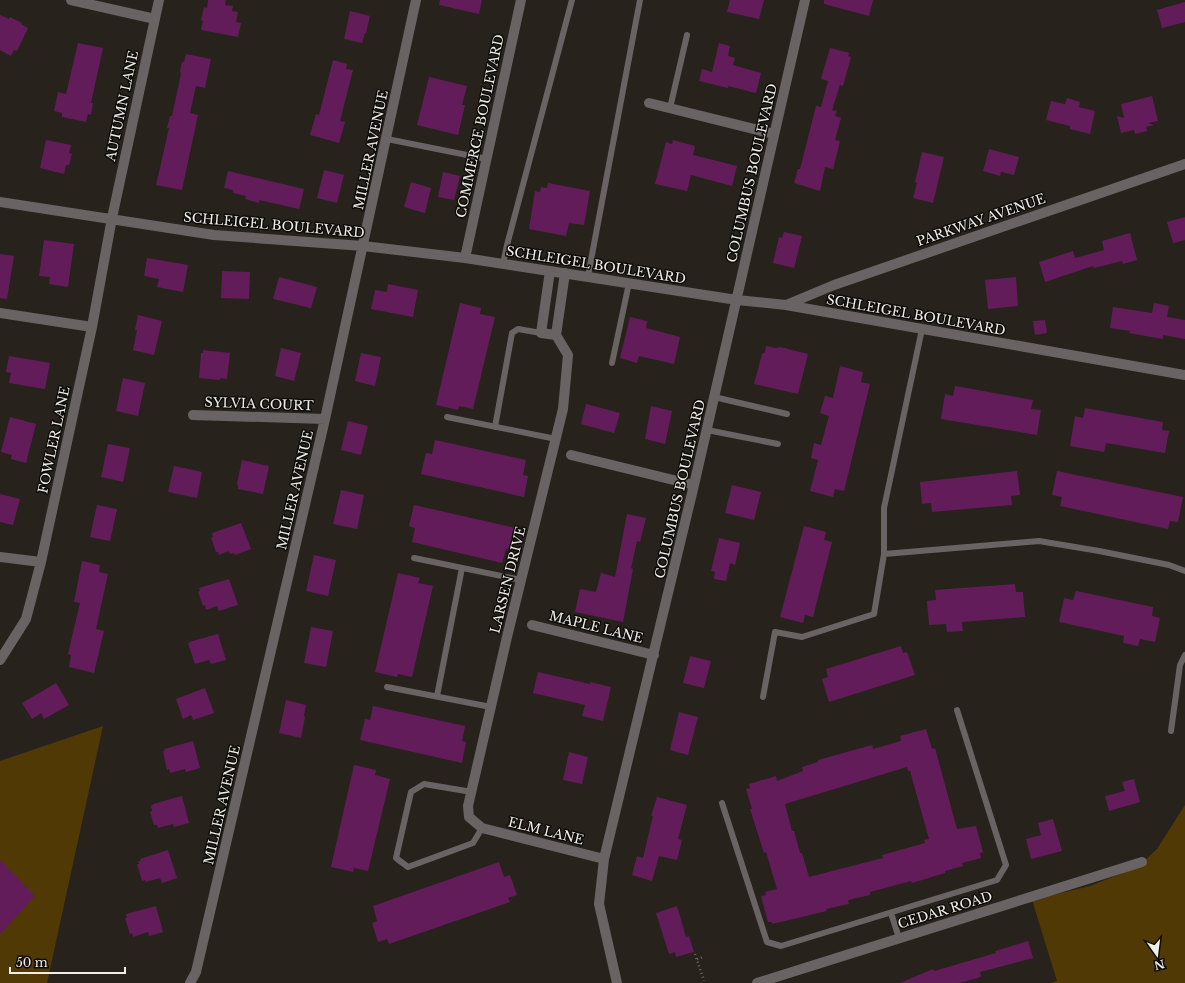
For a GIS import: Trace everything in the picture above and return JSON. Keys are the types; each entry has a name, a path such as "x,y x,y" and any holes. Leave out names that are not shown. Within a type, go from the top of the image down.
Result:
{"street":[{"path":"71,0 155,19"},
{"name":"AUTUMN LANE","path":"112,218 159,0"},
{"name":"MILLER AVENUE","path":"190,983 196,972 325,419 416,0"},
{"name":"COMMERCE BOULEVARD","path":"465,258 521,0"},
{"name":"COLUMBUS BOULEVARD","path":"618,983 599,904 604,859 707,430 805,0"},
{"path":"649,103 774,134"},
{"name":"PARKWAY AVENUE","path":"786,305 834,285 1185,164"},
{"name":"SCHLEIGEL BOULEVARD","path":"0,202 112,218 214,235 363,246 465,258 737,300 786,305 1185,375"},
{"name":"FOWLER LANE","path":"0,660 26,619 41,562 92,327 112,218"},
{"path":"550,271 541,333 556,335 564,273"},
{"path":"0,313 92,327"},
{"name":"LARSEN DRIVE","path":"482,828 469,817 468,806 563,410 568,355 556,335"},
{"name":"SYLVIA COURT","path":"192,415 325,419"},
{"path":"571,455 694,485"},
{"path":"0,557 41,562"},
{"name":"MAPLE LANE","path":"532,625 654,655"},
{"name":"ELM LANE","path":"482,828 604,859"},
{"name":"CEDAR ROAD","path":"757,983 1142,862"}],"lane":[{"path":"503,264 572,0"},
{"path":"588,276 640,0"},
{"path":"670,108 687,35"},
{"path":"386,139 487,160"},
{"path":"612,363 629,283"},
{"path":"494,427 512,333 518,329 541,333"},
{"path":"763,697 775,632 802,637 874,614 884,554 884,508 922,329"},
{"path":"714,398 787,414"},
{"path":"447,418 556,439"},
{"path":"707,430 778,444"},
{"path":"884,554 1039,541 1107,552 1169,565 1185,571"},
{"path":"414,558 521,580"},
{"path":"437,696 462,568"},
{"path":"1171,731 1180,665 1185,655"},
{"path":"387,687 491,707"},
{"path":"722,803 767,942 781,946 997,880 1006,865 957,710"},
{"path":"472,792 424,784 411,792 396,858 408,867 473,843 482,828"},
{"path":"891,913 899,938"}],"path":[{"path":"695,954 704,982"},
{"path":"697,959 703,957"}],"shaded area":[{"path":"103,726 47,983 0,983 0,761"},
{"path":"1185,805 1185,983 1050,983 1057,981 1032,900 1090,886 1138,867 1157,849"}],"building":[{"path":"208,0 226,0 225,5 233,6 232,11 238,12 236,22 241,23 238,37 201,30 203,21 201,20 204,7 207,8"},
{"path":"440,0 482,0 479,14 439,5"},
{"path":"730,0 764,0 759,19 727,12"},
{"path":"824,0 873,0 869,16 824,4"},
{"path":"1185,2 1185,22 1162,28 1157,10"},
{"path":"350,11 370,16 362,43 344,39"},
{"path":"0,15 9,19 10,17 28,28 17,51 14,50 11,56 0,50"},
{"path":"78,43 103,48 91,103 93,103 91,115 88,114 86,122 62,117 62,113 54,111 58,92 66,94"},
{"path":"719,43 730,46 728,56 735,58 733,65 761,73 756,93 699,81 702,69 712,72"},
{"path":"830,48 849,53 848,56 851,57 843,86 840,85 832,110 837,111 835,116 841,118 835,140 840,141 833,169 825,167 820,191 794,183 798,169 800,169 816,106 821,107 828,81 821,79"},
{"path":"186,54 211,59 205,88 196,86 190,113 198,115 182,190 156,185 169,128 167,128 170,116 172,116 181,74 180,71 182,62 184,62"},
{"path":"333,60 347,64 346,69 353,70 340,121 345,122 339,143 310,135 316,114 319,115"},
{"path":"429,77 467,86 462,105 465,105 458,135 417,125"},
{"path":"1152,96 1158,121 1148,123 1154,125 1146,127 1147,131 1135,134 1134,130 1121,133 1117,116 1124,118 1121,104"},
{"path":"1067,98 1080,102 1079,107 1095,111 1090,134 1070,129 1070,126 1046,120 1051,101 1065,104"},
{"path":"46,140 71,145 69,153 72,154 69,165 66,165 64,174 40,168"},
{"path":"673,140 695,146 693,155 737,166 732,186 691,175 687,191 655,184 666,142 672,144"},
{"path":"989,149 1019,157 1014,175 1001,172 1000,176 983,171"},
{"path":"922,152 944,157 933,203 913,198"},
{"path":"324,170 344,175 337,203 317,198"},
{"path":"228,171 304,189 299,209 259,200 259,203 245,199 246,196 233,193 233,190 224,188"},
{"path":"443,172 460,176 454,200 438,197"},
{"path":"411,182 431,188 425,213 404,207"},
{"path":"548,183 590,191 584,225 569,223 566,236 529,229 535,191 540,192 541,187 547,188"},
{"path":"1185,217 1185,240 1173,243 1167,222"},
{"path":"784,232 802,236 794,268 773,263 779,237 782,238"},
{"path":"1130,233 1137,260 1123,264 1122,261 1094,268 1093,266 1045,282 1039,262 1073,251 1075,258 1104,250 1102,241"},
{"path":"44,240 74,244 68,287 49,284 50,277 39,276"},
{"path":"0,254 14,256 7,299 0,298"},
{"path":"147,258 188,265 183,292 157,287 159,279 144,276"},
{"path":"222,271 250,272 249,299 221,298"},
{"path":"279,277 317,287 311,308 273,299"},
{"path":"1016,277 1018,306 988,309 985,280"},
{"path":"388,284 418,290 413,317 371,309 375,290 387,292"},
{"path":"460,303 481,308 480,314 495,317 473,409 459,406 458,410 436,405"},
{"path":"1154,303 1169,306 1167,317 1185,320 1185,339 1163,335 1163,339 1110,328 1113,307 1152,313"},
{"path":"138,315 162,321 154,355 133,350"},
{"path":"630,317 647,321 646,328 680,337 674,364 639,356 637,363 620,358"},
{"path":"1045,320 1047,333 1035,335 1033,321"},
{"path":"766,346 776,348 780,347 808,354 798,394 754,384 762,354 765,352"},
{"path":"281,348 301,353 294,381 275,376"},
{"path":"203,350 230,353 227,379 220,378 220,380 199,378 201,353 203,353"},
{"path":"361,353 381,357 375,386 355,381"},
{"path":"9,356 50,363 45,389 9,383 11,373 6,372"},
{"path":"840,366 863,372 861,382 870,384 844,491 835,489 833,497 810,491 818,460 811,458 814,443 821,445 829,416 820,413 825,396 833,398"},
{"path":"123,378 145,383 138,416 116,411"},
{"path":"955,386 1033,400 1031,409 1041,410 1037,435 941,419 945,394 953,396"},
{"path":"586,404 620,413 614,433 581,424"},
{"path":"651,406 672,411 665,444 645,439"},
{"path":"1085,408 1163,422 1162,430 1169,431 1165,453 1106,443 1104,452 1070,446 1075,416 1083,418"},
{"path":"10,417 36,424 26,463 11,459 12,455 1,452"},
{"path":"348,421 368,426 361,455 341,450"},
{"path":"435,440 526,460 523,475 528,476 524,497 421,474 426,453 432,454"},
{"path":"108,444 130,448 123,482 101,477"},
{"path":"242,460 269,466 263,494 238,489 237,484"},
{"path":"174,466 202,472 197,498 168,492"},
{"path":"1017,471 1020,495 1011,496 1012,505 932,512 931,503 922,504 920,482"},
{"path":"1057,471 1183,497 1178,522 1170,521 1168,529 1060,506 1062,497 1052,495"},
{"path":"732,485 761,492 754,520 725,513"},
{"path":"341,490 364,495 357,529 333,524"},
{"path":"0,494 20,499 13,525 0,522"},
{"path":"97,505 117,509 110,541 90,537"},
{"path":"414,505 516,528 511,550 506,549 502,563 412,542 415,528 409,526"},
{"path":"627,514 646,518 640,542 637,541 631,568 633,569 623,622 575,612 580,589 596,592 601,573 615,577"},
{"path":"241,523 251,549 235,555 234,553 230,554 229,551 219,555 218,552 216,552 211,538 213,537 212,533"},
{"path":"804,526 826,532 824,540 832,542 813,617 805,615 803,623 780,617"},
{"path":"719,538 740,543 735,565 730,563 726,581 714,579 715,572 711,571"},
{"path":"314,555 336,560 328,596 306,591"},
{"path":"82,561 100,565 99,572 108,574 96,629 104,631 94,673 69,667 71,655 68,654 80,603 74,602"},
{"path":"398,573 420,578 418,583 433,586 412,677 398,674 397,677 375,672"},
{"path":"229,579 238,605 219,611 217,606 206,610 198,592 200,591 199,588"},
{"path":"1015,584 1016,592 1023,592 1025,617 962,622 963,631 947,632 946,624 929,625 927,601 936,600 935,590"},
{"path":"1076,591 1153,607 1152,616 1160,618 1155,642 1140,639 1138,646 1123,643 1124,636 1059,622 1064,598 1073,600"},
{"path":"311,627 333,631 326,667 304,663"},
{"path":"218,634 226,660 211,664 209,660 195,664 188,643"},
{"path":"901,646 903,653 907,652 915,675 829,702 822,679 828,677 826,669"},
{"path":"690,656 711,661 704,688 683,683"},
{"path":"538,672 590,684 590,682 611,687 603,721 582,716 585,705 533,693"},
{"path":"56,683 69,705 44,719 41,713 32,719 22,703"},
{"path":"205,688 214,713 193,720 191,715 183,719 176,699"},
{"path":"286,700 306,705 301,738 279,733"},
{"path":"373,706 465,726 462,741 466,742 462,763 360,740 365,719 370,720"},
{"path":"679,712 698,717 688,755 670,750"},
{"path":"926,729 932,749 935,748 957,829 976,826 983,852 980,853 981,858 962,863 963,866 945,871 945,873 912,883 911,881 870,892 870,895 848,900 849,904 826,909 827,911 772,924 772,922 768,922 761,896 766,895 765,892 777,889 766,852 764,853 750,809 752,809 746,789 750,788 749,784 776,776 777,781 803,771 802,767 818,762 818,760 872,745 873,749 901,741 900,736","holes":["907,767 908,771 910,771 929,839 924,840 925,843 882,855 883,858 809,877 794,831 792,831 785,804"]},
{"path":"193,741 200,768 186,772 185,769 170,773 169,769 167,770 163,751 165,751 164,749"},
{"path":"569,752 588,757 582,784 563,780"},
{"path":"354,765 376,770 375,775 390,779 368,871 354,868 353,872 331,867"},
{"path":"1134,779 1140,802 1109,811 1105,796 1125,791 1122,782"},
{"path":"182,796 189,823 174,827 173,824 158,828 157,825 154,825 150,812 152,811 151,806 153,804"},
{"path":"657,797 687,805 678,839 682,840 677,860 659,856 652,881 632,875 637,856 643,858 653,816 651,816"},
{"path":"1053,819 1062,851 1031,859 1026,839 1041,835 1038,823"},
{"path":"168,850 177,878 162,883 160,878 146,882 145,880 142,881 137,864 139,864 138,861"},
{"path":"0,860 35,896 0,934"},
{"path":"499,862 504,877 510,875 517,895 508,898 510,902 389,944 387,939 378,942 372,923 377,921 373,906"},
{"path":"156,906 163,932 149,936 148,932 133,937 132,933 130,934 125,918 127,918 126,914"},
{"path":"677,906 686,937 689,936 694,952 676,957 675,952 669,954 656,913"},
{"path":"1028,941 1033,958 980,972 981,977 959,983 900,983 933,969 934,971 996,953 995,951"}]}
